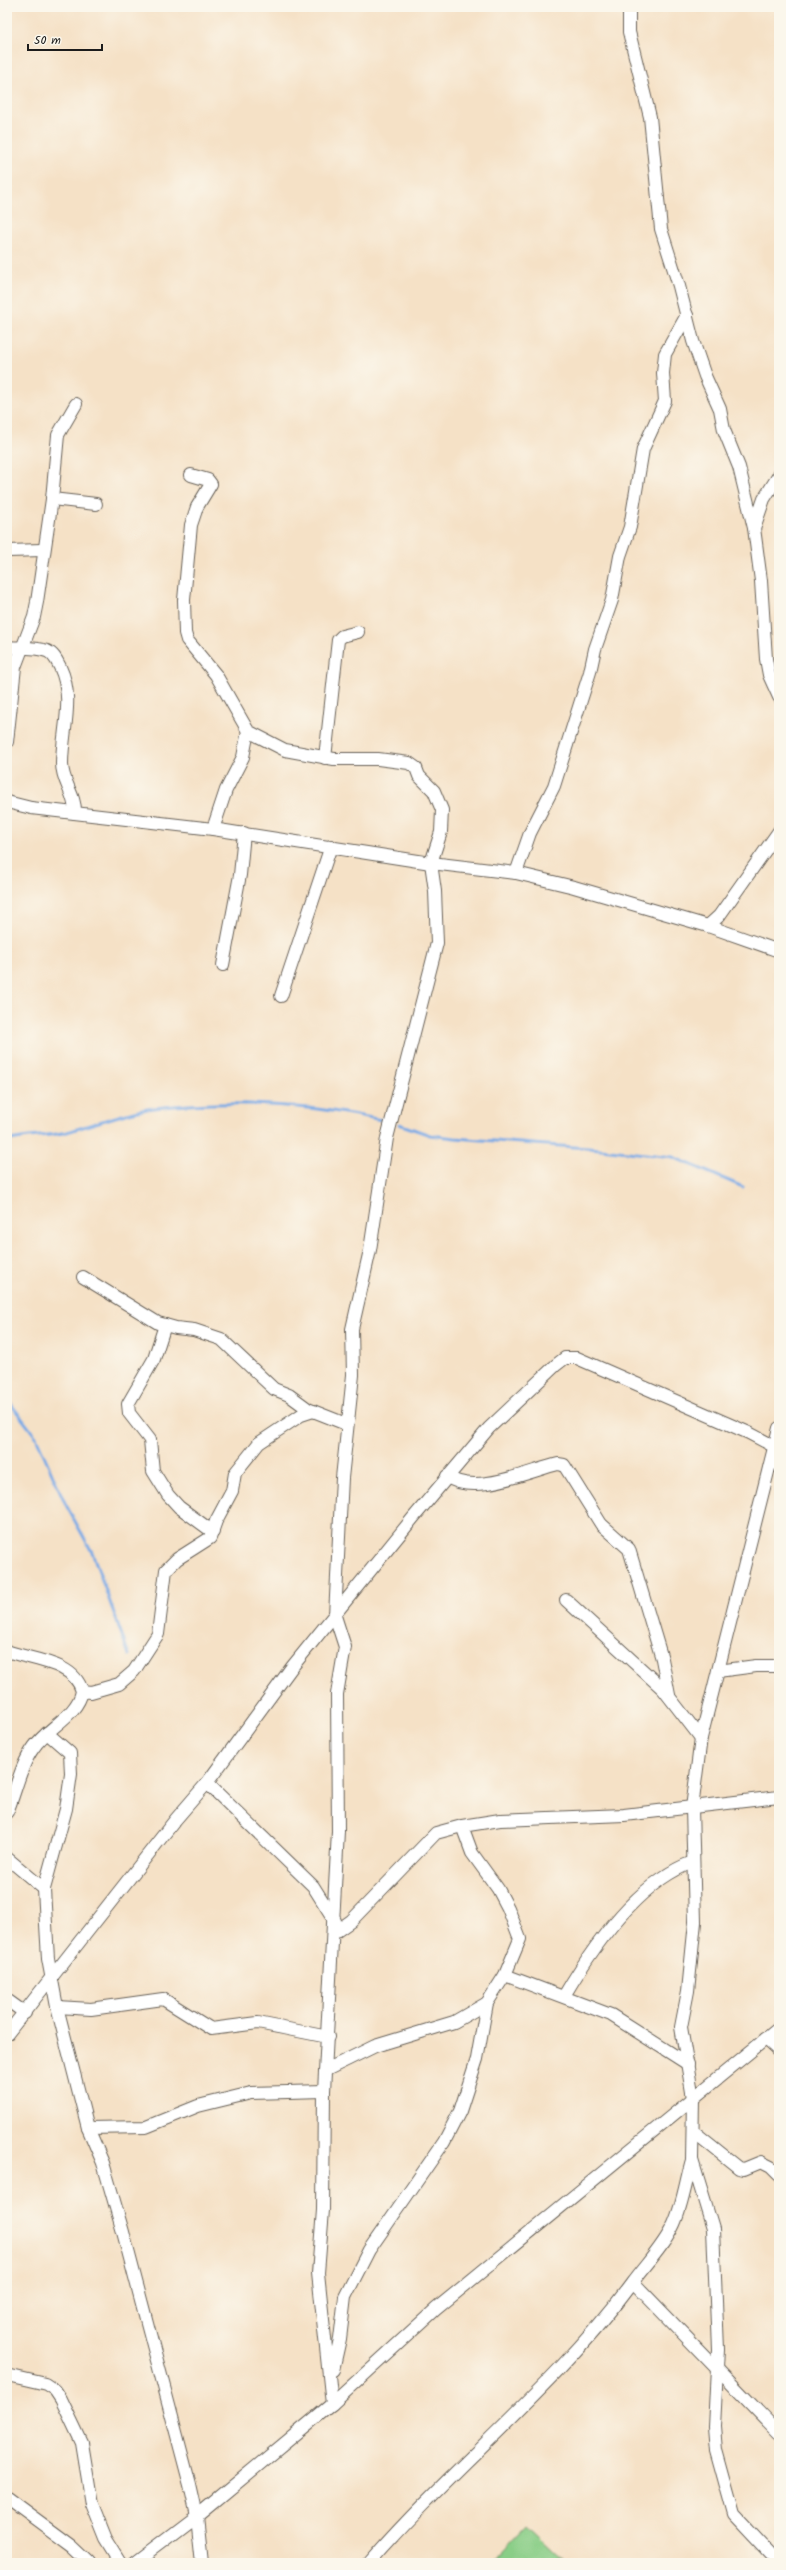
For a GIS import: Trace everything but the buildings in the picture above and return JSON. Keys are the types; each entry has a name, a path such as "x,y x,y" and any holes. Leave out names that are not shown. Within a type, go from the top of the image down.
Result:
{"street":[{"path":"629,7 629,32 650,118 661,229 705,376 720,409 724,430 739,467 754,528 761,581 766,659 769,675 779,697"},
{"path":"516,873 530,833 554,786 590,672 595,649 612,600 620,556 630,527 643,449 665,401 663,373 665,354 687,315"},
{"path":"7,742 15,667 34,617 43,550 52,499 58,435 76,404"},
{"path":"191,475 208,480 211,484 197,507 190,525 184,600 186,638 216,675 248,732 285,750 325,758 396,761 416,768 419,776 434,791 441,804 441,832 431,863 438,926 437,943 388,1138 370,1250 356,1302 352,1329 352,1381 346,1424 335,1616 345,1647 337,1694 338,1831 335,1921 324,2091 324,2182 318,2273 332,2404"},
{"path":"754,528 764,499 779,475"},
{"path":"52,499 96,504"},
{"path":"7,551 43,550"},
{"path":"325,758 338,640 342,636 358,632"},
{"path":"7,647 22,648 52,654 67,681 67,727 62,773 75,802 74,813"},
{"path":"213,829 226,790 243,757 248,732"},
{"path":"7,802 31,808 213,829 331,846 431,863 516,873 574,887 708,926 779,951"},
{"path":"708,926 719,916 779,831"},
{"path":"223,965 240,875 244,834"},
{"path":"281,996 331,846"},
{"path":"84,1277 165,1325 194,1330 221,1339 274,1389 313,1411 346,1424"},
{"path":"165,1325 154,1359 131,1397 128,1408 134,1422 150,1440 153,1471 157,1480 179,1507 213,1532"},
{"path":"7,2034 52,1979 176,1819 207,1783 292,1667 335,1616 447,1476 489,1428 556,1365 571,1357 698,1410 777,1448"},
{"path":"82,1691 91,1692 119,1684 134,1671 158,1634 166,1570 177,1559 204,1544 213,1532 216,1521 232,1491 235,1473 251,1451 259,1443 301,1415 313,1411"},
{"path":"369,2563 397,2530 536,2392 613,2310 666,2240 675,2223 692,2160 693,2098 681,2026 688,1991 695,1922 692,1862 692,1808 701,1738 751,1532 777,1448 779,1428"},
{"path":"447,1476 458,1484 480,1483 509,1478 558,1464 564,1465 601,1524 629,1549 662,1659 668,1695"},
{"path":"566,1600 668,1695 701,1738"},
{"path":"7,1651 49,1661 76,1681 82,1691"},
{"path":"718,1671 756,1666 779,1666"},
{"path":"7,1812 25,1764 34,1746 76,1705 82,1691"},
{"path":"47,1734 70,1753 71,1774 66,1809 44,1889 48,1958 57,2007 88,2128 103,2163 123,2232 198,2516 202,2563"},
{"path":"207,1783 313,1886 335,1921"},
{"path":"334,1933 360,1911 426,1841 436,1833 462,1826 500,1820 624,1815 779,1797"},
{"path":"330,2379 340,2339 345,2297 369,2250 444,2142 460,2111 477,2059 487,2003 505,1975 520,1940 508,1908 498,1889 472,1853 462,1826"},
{"path":"7,1858 44,1889"},
{"path":"564,1996 583,1964 625,1913 646,1891 677,1869 692,1862"},
{"path":"505,1975 611,2015 688,2064"},
{"path":"57,2007 91,2009 163,1999 211,2029 258,2024 328,2037"},
{"path":"7,2000 25,2013"},
{"path":"326,2070 375,2046 454,2022 487,2003"},
{"path":"135,2563 198,2516 332,2404 436,2309 779,2028"},
{"path":"765,2038 779,2051"},
{"path":"88,2128 146,2127 198,2106 251,2093 324,2091"},
{"path":"692,2131 739,2168 744,2169 761,2162 771,2167 779,2175"},
{"path":"692,2160 713,2229 717,2370 714,2427 716,2450 730,2505 741,2524 779,2563"},
{"path":"633,2282 779,2433"},
{"path":"7,2375 46,2384 55,2390 61,2399 82,2443 92,2504 106,2538 121,2563"},
{"path":"7,2498 72,2546 90,2563"}],"green space":[{"path":"527,2525 568,2563 491,2563"}],"waterway":[{"path":"7,1141 67,1132 121,1115 154,1108 212,1104 300,1107 358,1115 386,1121"},
{"path":"399,1124 430,1135 601,1149 673,1157 743,1187"},
{"path":"7,1399 36,1437 66,1505 92,1552 129,1655"}]}
